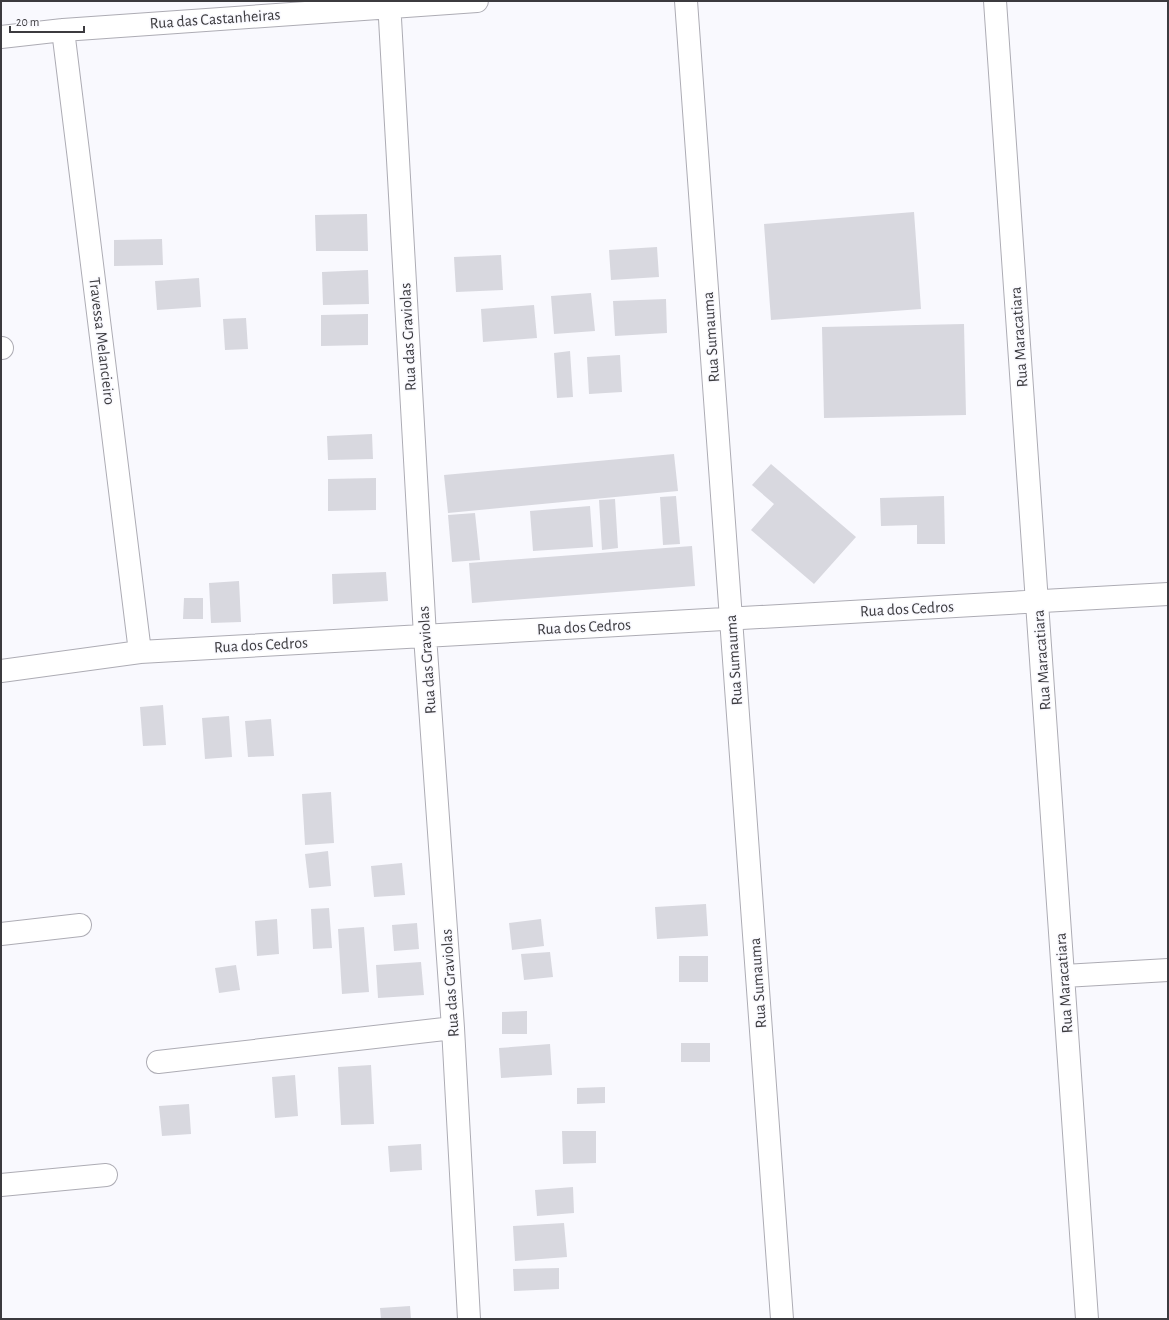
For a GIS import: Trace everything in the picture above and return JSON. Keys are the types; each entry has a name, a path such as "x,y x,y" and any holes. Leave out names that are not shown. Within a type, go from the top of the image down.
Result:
{"street":[{"name":"Rua das Castanheiras","path":"1,37 63,30 389,4 477,1"},
{"name":"Rua Sumauma","path":"686,1 782,1319"},
{"name":"Rua Maracatiara","path":"995,1 1087,1319"},
{"name":"Rua das Graviolas","path":"389,4 425,636 453,1028 469,1319"},
{"name":"Travessa Melancieiro","path":"63,30 140,652"},
{"name":"Rua dos Cedros","path":"1,671 140,652 1168,594"},
{"path":"1,934 80,925"},
{"path":"1064,976 1168,970"},
{"path":"158,1062 453,1028"},
{"path":"1,1185 106,1175"}],"building":[{"path":"914,212 921,309 771,320 764,224"},
{"path":"367,214 368,251 316,251 315,215"},
{"path":"162,239 163,265 114,266 114,240"},
{"path":"657,247 659,277 611,280 609,250"},
{"path":"501,255 503,290 456,292 454,257"},
{"path":"368,270 369,304 323,305 322,272"},
{"path":"199,278 201,307 157,310 155,281"},
{"path":"591,293 595,331 554,334 551,296"},
{"path":"666,299 667,333 615,336 613,301"},
{"path":"534,305 537,338 483,342 481,309"},
{"path":"368,314 368,345 321,346 321,315"},
{"path":"246,318 248,349 225,350 223,319"},
{"path":"964,324 966,415 824,418 822,327"},
{"path":"570,351 573,397 557,398 554,353"},
{"path":"620,355 622,392 589,394 587,357"},
{"path":"372,434 373,459 328,460 327,436"},
{"path":"674,454 678,491 448,513 444,475"},
{"path":"771,464 856,537 814,584 751,530 774,504 752,485"},
{"path":"376,478 376,510 328,511 328,479"},
{"path":"676,496 680,544 663,545 660,497"},
{"path":"944,496 945,544 917,544 917,525 881,526 880,498"},
{"path":"615,499 618,548 602,550 599,500"},
{"path":"590,506 593,547 533,551 530,511"},
{"path":"475,513 480,560 452,562 448,515"},
{"path":"692,546 695,586 472,603 469,563"},
{"path":"386,572 388,601 333,604 332,574"},
{"path":"239,581 241,622 211,623 209,583"},
{"path":"184,598 203,598 203,619 183,619"},
{"path":"163,705 166,745 143,746 140,707"},
{"path":"229,716 232,757 205,759 202,718"},
{"path":"271,719 274,756 248,757 245,721"},
{"path":"331,792 334,843 305,845 302,794"},
{"path":"328,851 331,886 309,888 305,854"},
{"path":"402,863 405,895 374,897 371,866"},
{"path":"706,904 708,936 657,939 655,907"},
{"path":"329,908 332,948 313,949 311,909"},
{"path":"277,919 279,954 257,956 255,921"},
{"path":"541,919 544,946 512,950 509,923"},
{"path":"417,923 419,949 394,951 392,925"},
{"path":"364,927 369,992 342,994 338,929"},
{"path":"550,952 553,977 524,980 521,954"},
{"path":"679,956 708,956 708,982 679,982"},
{"path":"421,962 424,995 378,998 376,965"},
{"path":"236,965 240,990 219,993 215,968"},
{"path":"527,1011 527,1034 502,1034 502,1012"},
{"path":"681,1043 710,1043 710,1062 681,1062"},
{"path":"550,1044 552,1075 501,1078 499,1048"},
{"path":"371,1065 374,1124 341,1125 338,1067"},
{"path":"295,1075 298,1116 275,1118 272,1077"},
{"path":"605,1087 605,1103 577,1104 577,1088"},
{"path":"189,1104 191,1134 162,1136 159,1106"},
{"path":"562,1131 596,1131 596,1163 563,1164"},
{"path":"421,1144 422,1170 390,1172 388,1146"},
{"path":"573,1187 574,1213 537,1216 535,1190"},
{"path":"564,1223 567,1257 515,1261 513,1226"},
{"path":"559,1268 559,1289 514,1291 513,1269"},
{"path":"410,1306 411,1319 381,1319 380,1308"}]}
